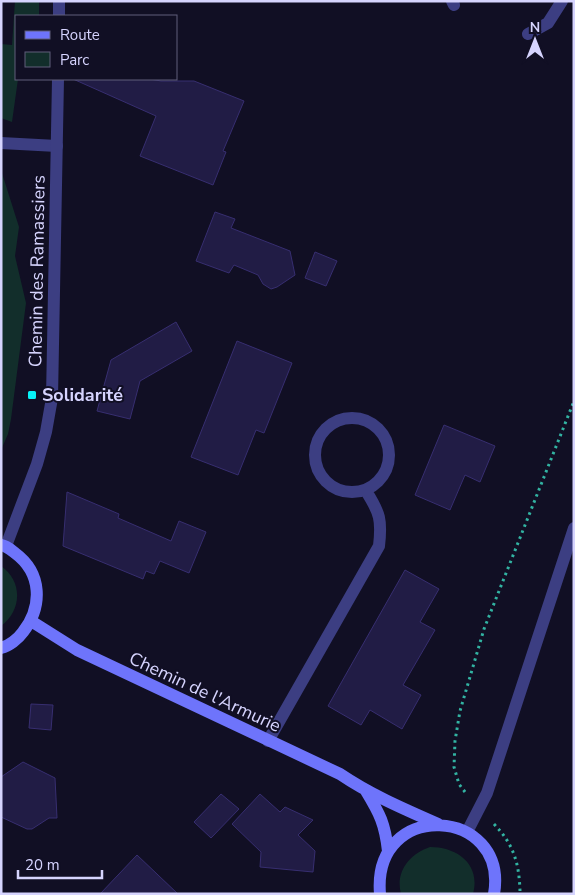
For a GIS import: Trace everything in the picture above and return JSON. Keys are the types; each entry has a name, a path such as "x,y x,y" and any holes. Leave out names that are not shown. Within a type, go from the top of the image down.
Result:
{"street":[{"path":"58,15 59,1"},
{"path":"528,34 548,23 562,1"},
{"name":"Chemin des Ramassiers","path":"3,546 37,464 46,432 52,398 58,80"},
{"path":"1,143 57,146"},
{"path":"362,418 382,431 390,453 384,476 366,491 342,492 322,479 314,457 320,434 338,420 362,418"},
{"path":"268,741 379,546 381,527 378,510 366,491"},
{"path":"494,894 496,882 492,862 482,845 467,832 487,793 574,528"},
{"path":"1,648 20,636 31,621 37,600 34,578 23,560 3,546"},
{"name":"Chemin de l'Armurie","path":"31,621 77,650 340,774 389,803 438,824 453,826 467,832"},
{"name":"Chemin de l'Armurie","path":"365,790 382,820 388,851"},
{"path":"380,894 379,880 382,865 388,851 410,831 423,826 438,824"}],"path":[{"path":"520,891 516,858 505,835 470,800 459,784 454,767 455,742 460,712 484,629 574,401"}],"green space":[{"path":"15,1 39,1 39,15 15,15 15,80 18,80 12,122 1,118 1,44 12,45"},
{"path":"1,170 19,227 15,256 26,303 11,419 8,434 1,450"},
{"path":"1,566 13,580 17,596 13,612 1,626"},
{"path":"430,847 449,850 465,859 473,874 475,883 473,894 401,894 400,878 406,864 416,854"}],"building":[{"path":"75,80 194,81 244,101 223,151 226,152 213,185 140,156 156,116"},
{"path":"215,212 235,219 231,228 290,251 295,275 271,289 263,284 258,275 234,265 229,273 196,261"},
{"path":"315,252 337,261 326,286 305,278"},
{"path":"176,322 192,351 140,381 130,419 97,411 111,360"},
{"path":"237,341 292,363 264,433 256,430 238,475 191,457"},
{"path":"444,425 495,446 480,482 465,475 450,510 415,495"},
{"path":"67,492 119,514 118,518 171,541 179,521 206,532 189,573 160,561 154,574 146,571 143,579 63,546"},
{"path":"405,570 439,589 420,622 435,630 403,685 421,695 402,729 370,710 361,725 328,706"},
{"path":"31,704 53,705 51,730 29,728"},
{"path":"23,762 55,778 57,818 49,818 32,829 27,829 1,817 1,777"},
{"path":"221,794 239,809 211,838 194,822"},
{"path":"260,794 280,812 285,807 313,820 298,835 315,851 313,872 260,867 261,852 232,824"},
{"path":"137,855 178,894 100,894"}],"place":[{"name":"Solidarité","path":"32,395"}]}
